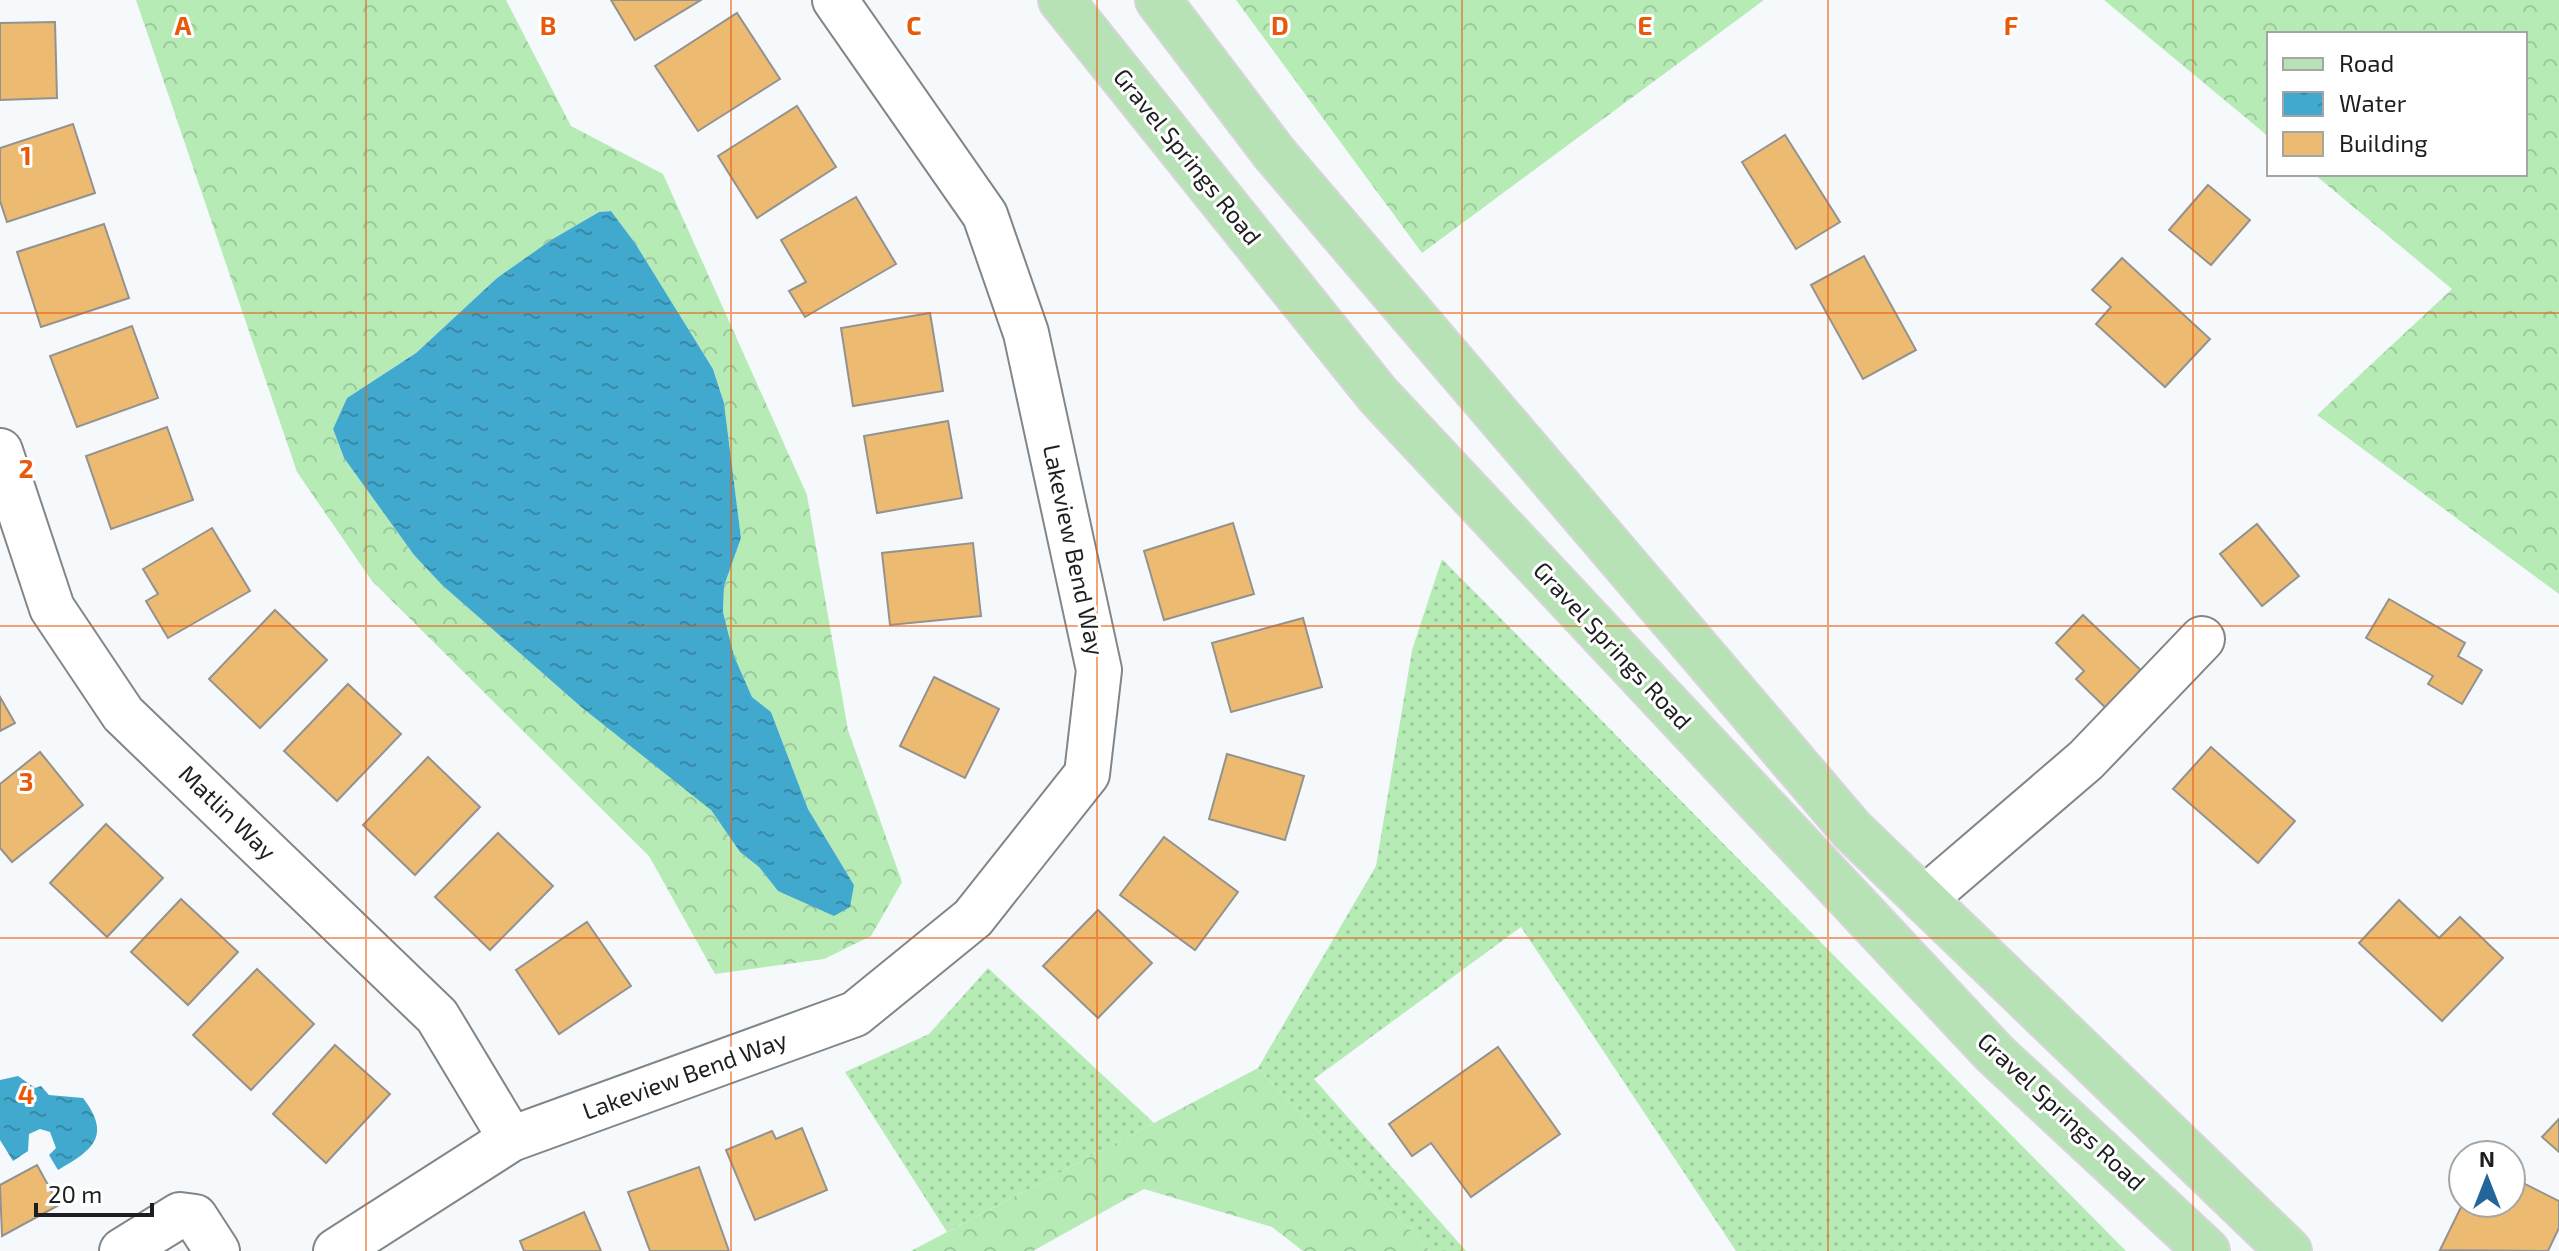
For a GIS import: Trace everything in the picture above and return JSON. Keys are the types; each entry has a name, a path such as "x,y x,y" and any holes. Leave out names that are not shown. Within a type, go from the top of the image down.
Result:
{"main road":[{"name":"Gravel Springs Road","path":"1061,0 1378,395 1995,1054 2207,1251"},
{"path":"1158,0 1322,210 1852,830 2289,1251"}],"street":[{"name":"Lakeview Bend Way","path":"336,1251 511,1139 855,1014 973,918 1087,774 1099,670 1026,333 985,215 835,0"},
{"name":"Matlin Way","path":"0,451 52,608 123,714 437,1016 511,1139"},
{"path":"1924,899 2086,760 2202,639"},
{"path":"122,1251 180,1215 195,1217 217,1251"}],"green space":[{"path":"136,0 506,0 571,126 663,174 807,495 848,730 902,882 871,936 824,959 715,974 649,856 372,581 297,472","holes":["611,211 635,243 713,369 724,403 741,538 724,586 723,612 734,656 752,697 771,712 808,809 854,885 778,891 759,867 740,852 711,810 667,772 580,706 442,585 414,555 344,458 333,429 347,398 416,353 497,278 551,240 599,212"]},
{"path":"1236,0 1764,0 1422,253"},
{"path":"2104,0 2559,0 2559,594 2317,415 2452,289 2316,176 2527,176 2527,32 2267,32 2267,135"},
{"path":"1442,559 2126,1251 1736,1251 1521,927 1314,1079 1466,1251 1430,1251 1258,1068 1376,866 1412,650"},
{"path":"988,968 1154,1123 947,1232 845,1072 929,1034"},
{"path":"1258,1068 1430,1251 1303,1251 1272,1227 1144,1189 1033,1251 911,1251"}],"water":[{"path":"611,211 635,243 713,369 724,403 741,538 724,586 723,612 734,656 752,697 771,712 808,809 854,885 850,907 834,916 778,891 759,867 740,852 711,810 580,706 442,585 414,555 344,458 333,429 347,398 416,353 497,278 551,240 599,212"},
{"path":"18,1076 35,1088 41,1086 49,1095 83,1098 92,1111 97,1132 94,1141 81,1156 58,1170 49,1155 56,1148 50,1132 40,1129 29,1134 28,1151 13,1161 0,1140 0,1080"}],"building":[{"path":"611,0 701,0 635,40"},
{"path":"737,13 780,79 698,131 655,66"},
{"path":"55,22 57,98 0,100 0,23"},
{"path":"797,106 836,167 757,218 718,156"},
{"path":"73,124 95,193 7,222 0,201 0,148"},
{"path":"1785,135 1840,222 1796,249 1742,162"},
{"path":"2208,185 2250,220 2211,265 2169,230"},
{"path":"856,197 896,264 805,317 789,291 806,282 781,240"},
{"path":"104,224 129,298 41,327 17,252"},
{"path":"1864,256 1916,350 1863,379 1811,285"},
{"path":"2122,258 2210,339 2165,387 2096,324 2111,307 2092,290"},
{"path":"930,313 943,391 853,406 841,328"},
{"path":"132,326 158,398 77,427 50,356"},
{"path":"948,421 962,498 877,513 864,436"},
{"path":"167,427 193,500 111,529 86,456"},
{"path":"1233,523 1254,594 1164,620 1144,551"},
{"path":"2257,524 2299,576 2262,606 2220,554"},
{"path":"212,528 250,591 168,638 146,601 158,594 143,569"},
{"path":"973,543 981,616 890,625 882,553"},
{"path":"2389,599 2465,643 2458,656 2482,670 2462,704 2428,684 2433,676 2366,638"},
{"path":"275,610 327,660 260,728 209,679"},
{"path":"2083,615 2148,677 2112,714 2076,679 2084,671 2056,643"},
{"path":"1303,618 1322,687 1231,712 1212,643"},
{"path":"934,677 999,709 965,778 900,746"},
{"path":"348,684 401,734 337,801 284,751"},
{"path":"0,697 15,723 0,731"},
{"path":"2211,747 2295,821 2258,863 2173,789"},
{"path":"40,752 83,805 12,862 0,848 0,784"},
{"path":"1227,754 1304,776 1285,840 1209,819"},
{"path":"428,757 480,807 415,875 363,825"},
{"path":"106,824 163,878 107,937 50,883"},
{"path":"498,833 553,886 490,950 435,897"},
{"path":"1164,837 1238,892 1195,950 1120,895"},
{"path":"181,899 238,952 188,1005 131,952"},
{"path":"2399,900 2439,938 2460,917 2503,958 2442,1021 2359,943"},
{"path":"1098,910 1152,963 1098,1018 1043,966"},
{"path":"587,922 631,986 559,1034 516,970"},
{"path":"257,969 314,1024 251,1090 193,1035"},
{"path":"335,1045 390,1094 326,1163 273,1114"},
{"path":"1498,1047 1560,1134 1471,1197 1431,1143 1412,1156 1389,1124"},
{"path":"2559,1119 2559,1152 2542,1137"},
{"path":"802,1128 827,1190 755,1220 726,1150 772,1131 776,1139"},
{"path":"37,1165 59,1205 2,1236 0,1185"},
{"path":"699,1167 729,1251 650,1251 628,1192"},
{"path":"2527,1185 2559,1201 2559,1228 2548,1251 2440,1250 2455,1219 2527,1219"},
{"path":"584,1212 601,1251 524,1251 520,1241"}]}
